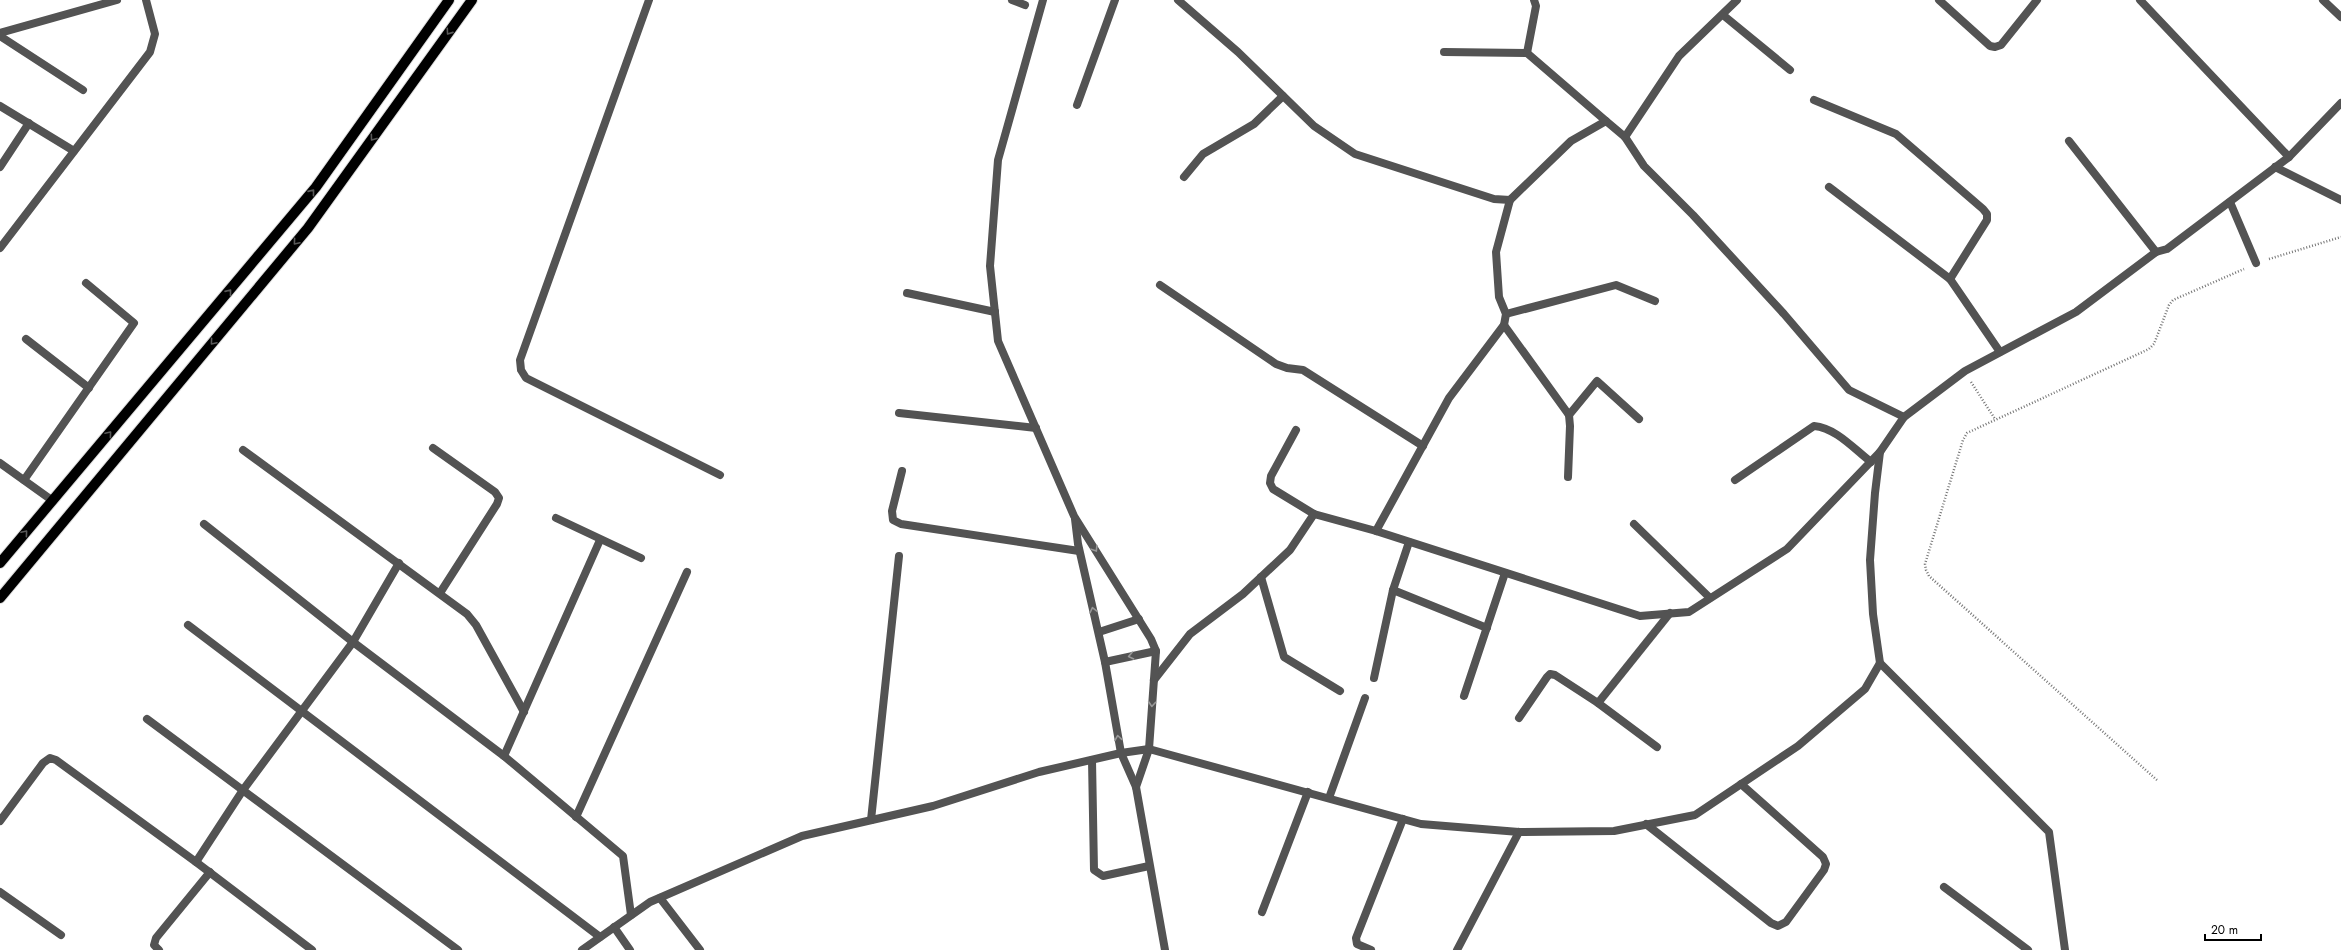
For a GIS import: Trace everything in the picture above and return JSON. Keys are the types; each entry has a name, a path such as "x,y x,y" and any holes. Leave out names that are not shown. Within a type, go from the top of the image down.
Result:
{"main road":[{"path":"0,563 316,187 449,0"},
{"path":"0,598 308,228 472,0"}],"street":[{"path":"85,0 90,8"},
{"path":"0,35 117,0"},
{"path":"0,248 152,47 155,34 146,0"},
{"path":"649,0 520,360 521,370 526,378 720,475"},
{"path":"1012,0 1025,5"},
{"path":"1043,0 998,160 990,266 998,341 1074,516 1139,619 1156,651 1149,749 1136,787"},
{"path":"1077,105 1115,0"},
{"path":"1178,0 1314,126 1355,154 1494,199 1510,200"},
{"path":"1527,53 1536,6 1534,0"},
{"path":"1625,137 1678,56 1737,0"},
{"path":"1939,0 1990,46 1995,47 2001,45 2037,0"},
{"path":"2140,0 2289,157"},
{"path":"2323,0 2340,14"},
{"path":"1723,14 1790,70"},
{"path":"0,35 83,90"},
{"path":"1444,52 1527,53 1625,137 1644,166 1693,215 1774,302 1849,390 1904,417"},
{"path":"1184,177 1203,154 1254,124 1283,96"},
{"path":"1814,100 1896,134 1987,214 1987,220 1950,279"},
{"path":"1296,430 1270,476 1270,483 1273,489 1314,514 1376,531 1640,616 1689,612 1787,549 1880,452 1904,417 1965,371 2076,312 2156,252 2167,249 2289,157 2341,103"},
{"path":"0,106 74,151"},
{"path":"1376,531 1449,398 1504,324 1506,314 1499,297 1496,252 1510,200 1572,141 1606,121"},
{"path":"0,167 29,123"},
{"path":"2069,141 2156,252"},
{"path":"2275,167 2341,200"},
{"path":"1829,187 1950,279 2000,352"},
{"path":"2230,202 2256,264"},
{"path":"24,480 134,323 86,282"},
{"path":"1160,285 1276,364 1287,368 1303,370 1423,446"},
{"path":"1506,314 1616,285 1622,286 1655,301"},
{"path":"907,293 995,312"},
{"path":"1504,324 1569,415 1568,477"},
{"path":"26,338 89,388"},
{"path":"1569,415 1597,381 1639,419"},
{"path":"899,413 1036,428"},
{"path":"1735,480 1814,426 1822,427 1834,432 1871,462"},
{"path":"433,448 495,492 499,498 497,504 440,593"},
{"path":"243,450 467,614 476,625 524,712"},
{"path":"1880,452 1870,560 1873,614 1880,663 2049,832 2065,950"},
{"path":"0,463 53,500"},
{"path":"902,471 892,511 893,520 901,524 1079,551"},
{"path":"1154,680 1190,634 1243,594 1290,550 1314,514"},
{"path":"1074,516 1079,551 1105,662 1121,753 1136,787 1165,950"},
{"path":"556,518 641,558"},
{"path":"204,524 353,642 504,756 623,856 631,915"},
{"path":"1634,524 1710,598"},
{"path":"504,756 600,540"},
{"path":"1374,678 1393,590 1409,542"},
{"path":"871,820 899,556"},
{"path":"196,862 243,790 353,642 399,563"},
{"path":"576,817 687,572"},
{"path":"1464,696 1505,573"},
{"path":"1261,578 1284,657 1340,691"},
{"path":"1393,590 1487,628"},
{"path":"1598,703 1670,613"},
{"path":"1098,632 1139,619"},
{"path":"188,625 600,937"},
{"path":"1105,662 1156,651"},
{"path":"582,950 631,915 660,898 802,836 933,806 1039,772 1121,753 1149,749 1421,824 1520,832 1614,831 1695,815 1798,746 1865,689 1880,663"},
{"path":"1519,718 1550,674 1598,703 1657,747"},
{"path":"1329,798 1365,698"},
{"path":"147,719 458,950"},
{"path":"0,821 43,763 50,758 56,760 210,872 312,950"},
{"path":"1092,760 1094,870 1103,876 1149,866"},
{"path":"1646,824 1771,923 1778,926 1786,922 1826,864 1823,857 1741,784"},
{"path":"1262,912 1308,792"},
{"path":"1371,950 1357,944 1356,938 1403,819"},
{"path":"1457,950 1520,832"},
{"path":"159,950 154,945 156,938 210,872"},
{"path":"1944,888 2028,950"},
{"path":"0,892 61,935"},
{"path":"660,898 700,950"},
{"path":"614,927 630,950"}],"path":[{"path":"2157,780 1929,576 1926,570 1926,564 1963,440 1967,433 1974,428 2149,349 2154,344 2169,305 2173,300 2256,264 2341,237"},
{"path":"1965,371 1995,419"}]}
